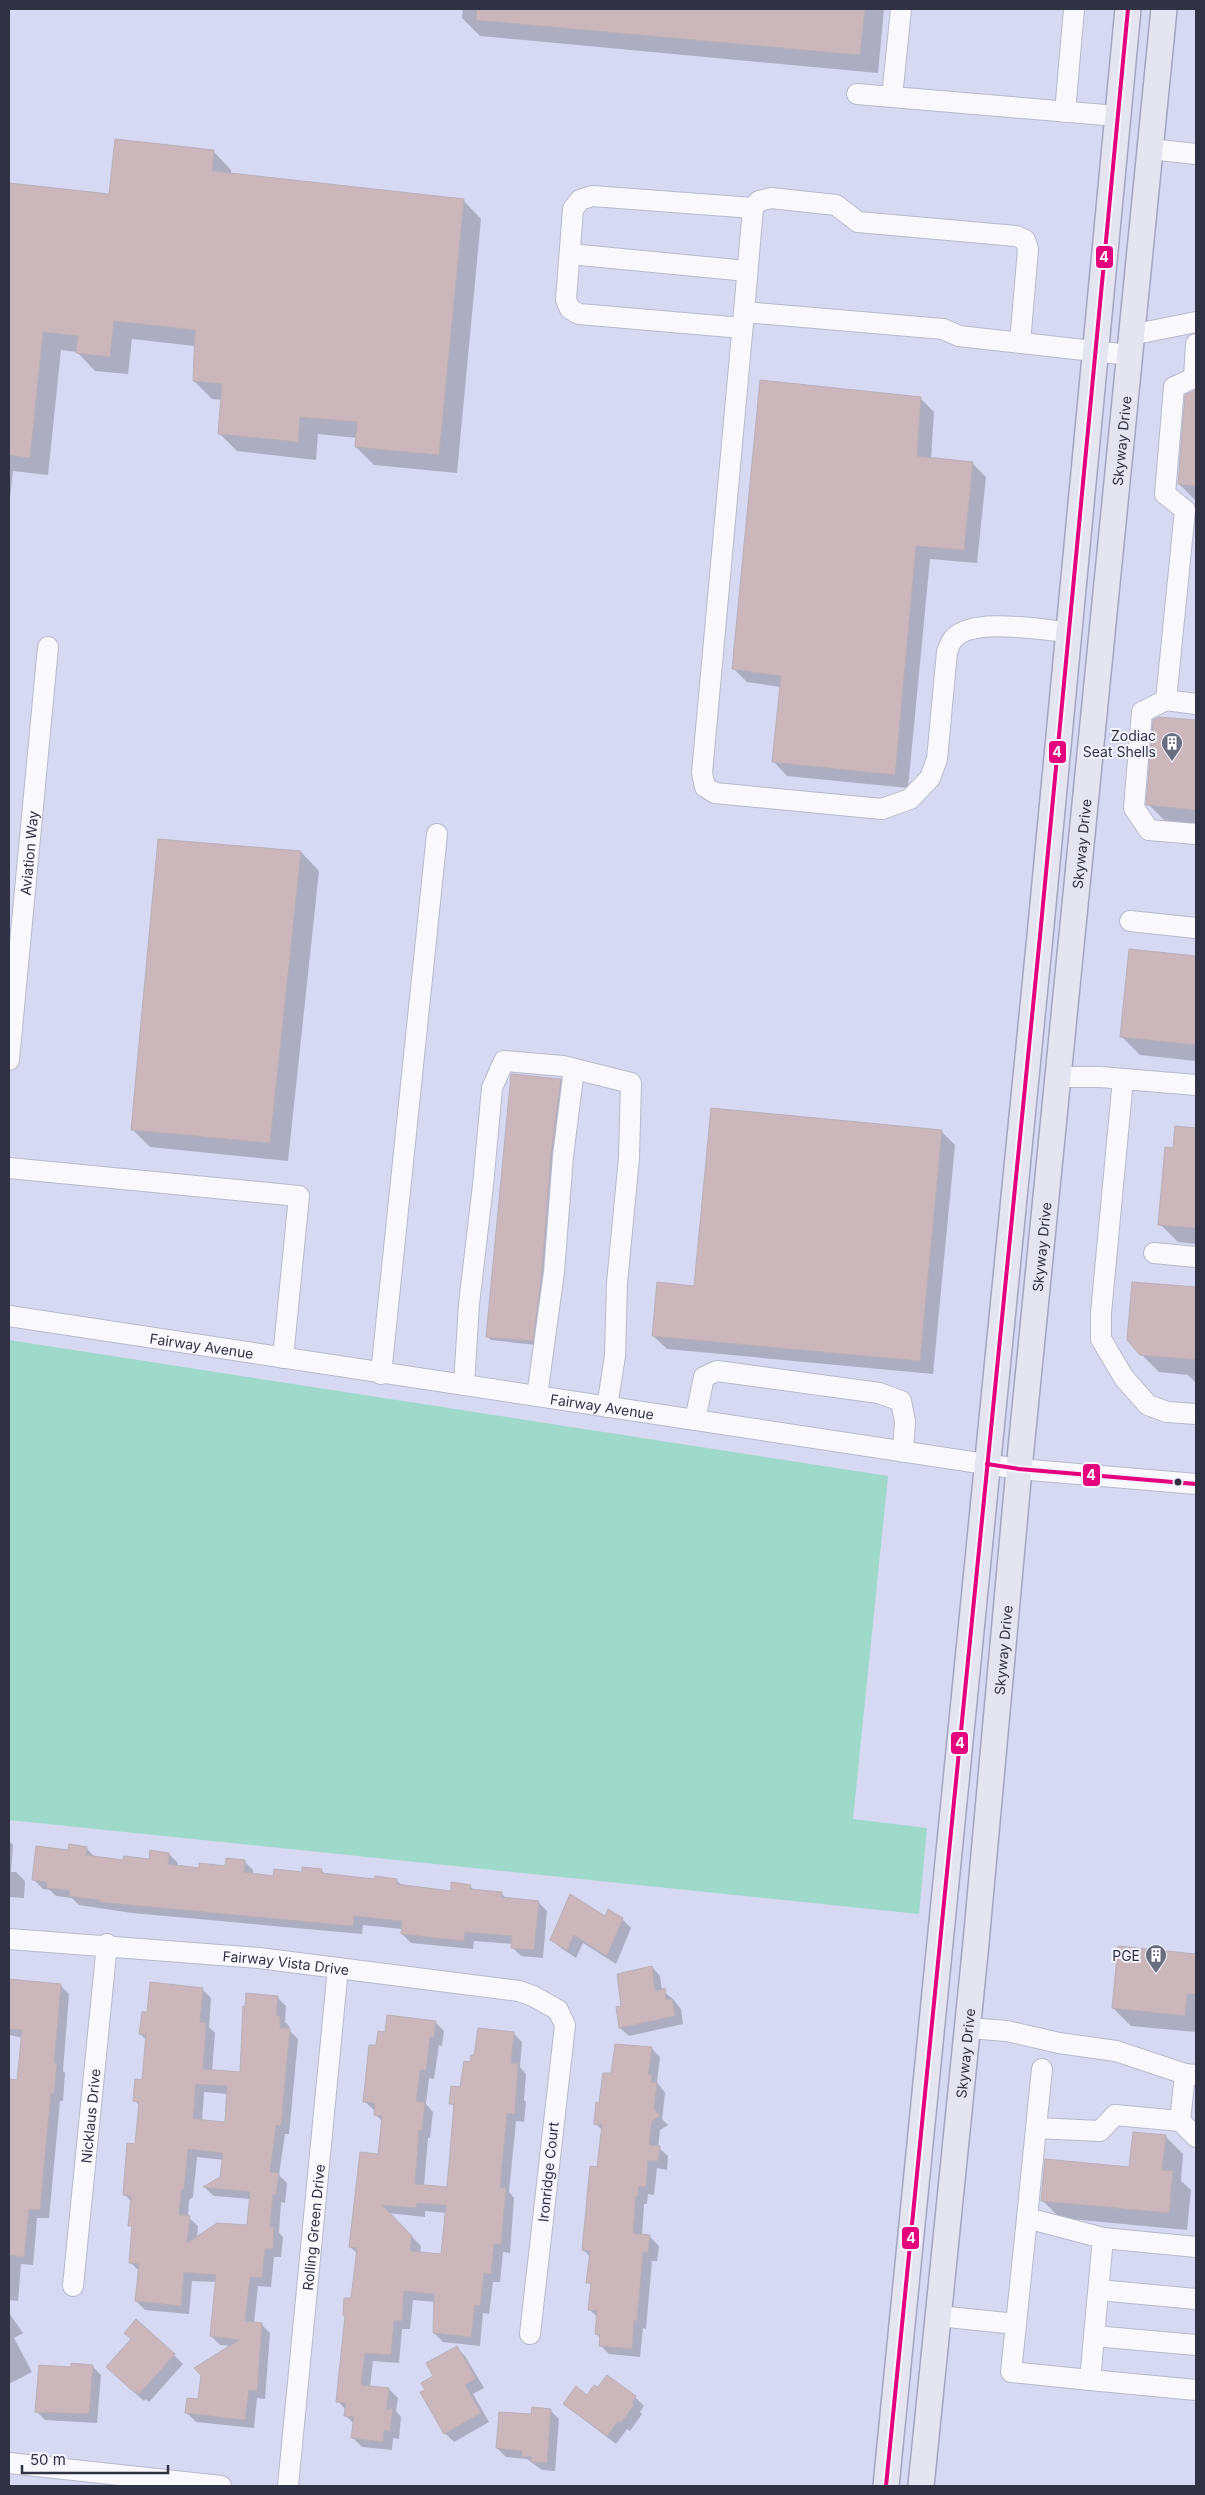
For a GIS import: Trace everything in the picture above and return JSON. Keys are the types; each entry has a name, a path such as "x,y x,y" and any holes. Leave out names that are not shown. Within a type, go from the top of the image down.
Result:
{"main road":[{"path":"886,2486 1128,9"},
{"name":"Skyway Drive","path":"921,2486 968,2028 1019,1469 1164,9"}],"street":[{"path":"892,97 902,9"},
{"path":"1065,112 1074,9"},
{"path":"857,94 1117,116"},
{"path":"1150,149 1196,154"},
{"path":"753,208 592,196 580,200 573,208 566,300 570,309 579,314 943,329 959,336 1095,352 1130,345 1196,322"},
{"path":"1020,343 1028,249 1025,240 1016,236 858,222 836,205 771,198 759,201 753,208 702,773 704,786 715,793 882,809 910,799 930,778 936,759 947,652 953,638 963,631 982,626 1068,632"},
{"path":"570,254 748,271"},
{"path":"1166,700 1191,511 1165,494 1174,387 1195,377 1196,344"},
{"name":"Aviation Way","path":"9,1060 48,647"},
{"path":"1196,704 1166,700 1142,712 1134,808 1149,830 1196,834"},
{"path":"382,1374 437,834"},
{"path":"1130,921 1196,928"},
{"path":"464,1385 469,1304 492,1088 504,1061 574,1069 631,1083 629,1158 617,1283 615,1356 607,1407"},
{"path":"537,1396 554,1272 563,1156 574,1069"},
{"path":"1058,1077 1123,1079 1196,1085"},
{"path":"1123,1079 1101,1313 1101,1339 1124,1378 1148,1405 1167,1412 1196,1414"},
{"path":"9,1168 299,1196 283,1358"},
{"path":"1154,1253 1196,1257"},
{"name":"Fairway Avenue","path":"9,1316 1019,1469 1196,1484"},
{"path":"695,1420 704,1377 718,1371 869,1391 900,1401 905,1421 903,1452"},
{"name":"Fairway Vista Drive","path":"9,1938 107,1944 259,1958 519,1991 558,2010"},
{"name":"Nicklaus Drive","path":"73,2286 107,1944"},
{"name":"Rolling Green Drive","path":"288,2486 338,1968"},
{"name":"Ironridge Court","path":"530,2334 565,2025 558,2010"},
{"path":"968,2028 1007,2031 1059,2043 1116,2051 1191,2075 1180,2121"},
{"path":"1042,2069 1011,2372 1196,2390"},
{"path":"1036,2128 1100,2131 1115,2115 1180,2121 1196,2137"},
{"path":"1027,2218 1103,2238 1196,2246"},
{"path":"1090,2380 1103,2238"},
{"path":"1099,2290 1196,2299"},
{"path":"938,2316 1016,2324"},
{"path":"1094,2336 1196,2345"},
{"path":"9,2463 221,2486"}],"green space":[{"path":"9,1340 888,1476 853,1819 927,1828 919,1914 9,1820"}],"building":[{"path":"477,9 865,9 860,55 476,20"},
{"path":"115,139 214,150 212,171 464,199 439,455 355,447 357,422 300,417 298,442 218,434 222,384 193,381 195,330 114,321 110,357 76,353 78,336 43,332 30,458 9,455 9,183 109,194"},
{"path":"760,380 921,397 917,456 973,462 964,550 916,546 895,775 772,762 781,676 732,669"},
{"path":"1196,390 1196,486 1178,484 1185,395"},
{"name":"Zodiac Seat Shells","path":"1159,717 1196,720 1196,810 1146,805 1153,720"},
{"path":"158,839 301,851 270,1143 131,1130"},
{"path":"1129,949 1196,956 1196,1045 1120,1037"},
{"path":"511,1074 561,1079 551,1155 542,1271 533,1341 486,1337"},
{"path":"711,1108 942,1130 920,1361 652,1336 657,1282 694,1286"},
{"path":"1175,1126 1196,1128 1196,1228 1158,1225 1165,1147 1173,1148"},
{"path":"1132,1282 1196,1287 1196,1360 1140,1355 1127,1340"},
{"path":"69,1844 87,1847 86,1855 123,1860 124,1856 149,1859 150,1850 169,1853 168,1864 199,1868 199,1863 225,1866 226,1858 245,1860 244,1872 273,1876 274,1869 302,1872 302,1867 322,1869 321,1873 374,1879 375,1876 397,1879 396,1884 451,1891 451,1882 471,1885 470,1889 502,1892 501,1897 539,1901 534,1950 511,1948 512,1936 465,1932 464,1941 401,1934 402,1921 354,1916 353,1926 99,1902 100,1900 69,1896 69,1890 46,1888 47,1882 32,1880 36,1846 68,1850"},
{"path":"570,1894 605,1916 608,1909 623,1918 607,1956 574,1935 567,1950 550,1940"},
{"name":"PGE","path":"1118,1946 1196,1954 1196,1994 1187,1994 1185,2016 1112,2008"},
{"path":"652,1966 655,1991 665,1988 666,2000 672,1999 675,2016 619,2028 616,2007 621,2006 617,1974"},
{"path":"9,1979 61,1984 54,2063 57,2063 54,2093 51,2093 40,2210 29,2209 24,2257 9,2255 9,2079 17,2080 22,2030 9,2029"},
{"path":"150,1982 203,1988 200,2022 206,2023 203,2069 240,2072 243,2006 245,2007 246,1993 278,1996 276,2015 280,2016 280,2028 290,2028 281,2126 276,2125 270,2172 279,2173 276,2195 273,2194 270,2227 274,2227 273,2249 265,2248 262,2278 250,2277 245,2321 262,2323 257,2391 249,2390 245,2420 185,2413 187,2398 198,2399 201,2375 194,2368 239,2340 210,2336 216,2275 184,2272 181,2306 135,2301 139,2264 129,2263 132,2226 128,2226 131,2196 123,2195 127,2143 135,2144 139,2102 133,2101 135,2079 142,2080 146,2035 139,2034 142,2012 147,2012","holes":["196,2084 227,2086 225,2122 193,2119","188,2149 223,2153 220,2177 203,2187 250,2192 247,2225 217,2223 187,2243 190,2216 179,2215"]},
{"path":"387,2015 436,2021 434,2037 430,2037 426,2070 420,2070 416,2101 425,2102 422,2130 419,2130 415,2184 447,2187 454,2104 449,2104 451,2086 460,2087 464,2061 470,2062 471,2055 474,2055 478,2028 514,2032 511,2063 518,2064 515,2114 507,2113 500,2187 506,2188 501,2244 494,2244 491,2274 484,2273 480,2306 475,2305 471,2337 433,2333 434,2294 404,2291 402,2321 394,2320 391,2355 365,2353 361,2385 389,2388 387,2410 393,2407 390,2431 384,2430 383,2442 351,2438 354,2417 344,2416 346,2403 336,2402 345,2316 343,2315 344,2298 351,2298 357,2248 349,2247 360,2152 378,2154 382,2116 374,2115 375,2103 363,2102 369,2045 376,2045 378,2031 385,2032","holes":["417,2203 446,2205 441,2254 410,2251 412,2236 382,2205 416,2208"]},
{"path":"615,2044 652,2047 648,2075 652,2075 651,2082 657,2083 654,2109 660,2116 652,2121 649,2145 660,2146 658,2161 648,2160 646,2187 639,2186 638,2196 636,2196 633,2233 650,2235 648,2253 643,2252 637,2321 634,2320 632,2349 599,2346 600,2335 595,2334 597,2311 588,2310 591,2283 586,2283 590,2251 582,2250 590,2166 597,2167 602,2125 594,2124 596,2102 599,2103 603,2073 611,2073"},
{"path":"1133,2132 1166,2135 1162,2170 1173,2171 1169,2213 1041,2201 1045,2159 1129,2167"},
{"path":"136,2319 175,2354 139,2394 136,2391 135,2393 106,2367 131,2339 124,2333"},
{"path":"457,2346 476,2379 465,2385 481,2413 444,2434 420,2392 425,2390 421,2383 433,2376 426,2363"},
{"path":"71,2363 93,2365 89,2414 35,2412 39,2365 71,2367"},
{"path":"607,2375 636,2396 632,2403 634,2405 621,2423 618,2421 607,2436 563,2404 576,2386 587,2395 594,2385 598,2387"},
{"path":"532,2407 551,2409 547,2463 531,2462 532,2457 522,2456 522,2451 496,2448 499,2412 531,2414"}],"transit line":[{"name":"4","path":"886,2486 1040,936 1128,9"},
{"name":"4","path":"987,1464 1019,1469 1196,1484"}],"place":[{"name":"Zodiac Seat Shells","path":"1172,762"},
{"name":"PGE","path":"1156,1974"}]}
